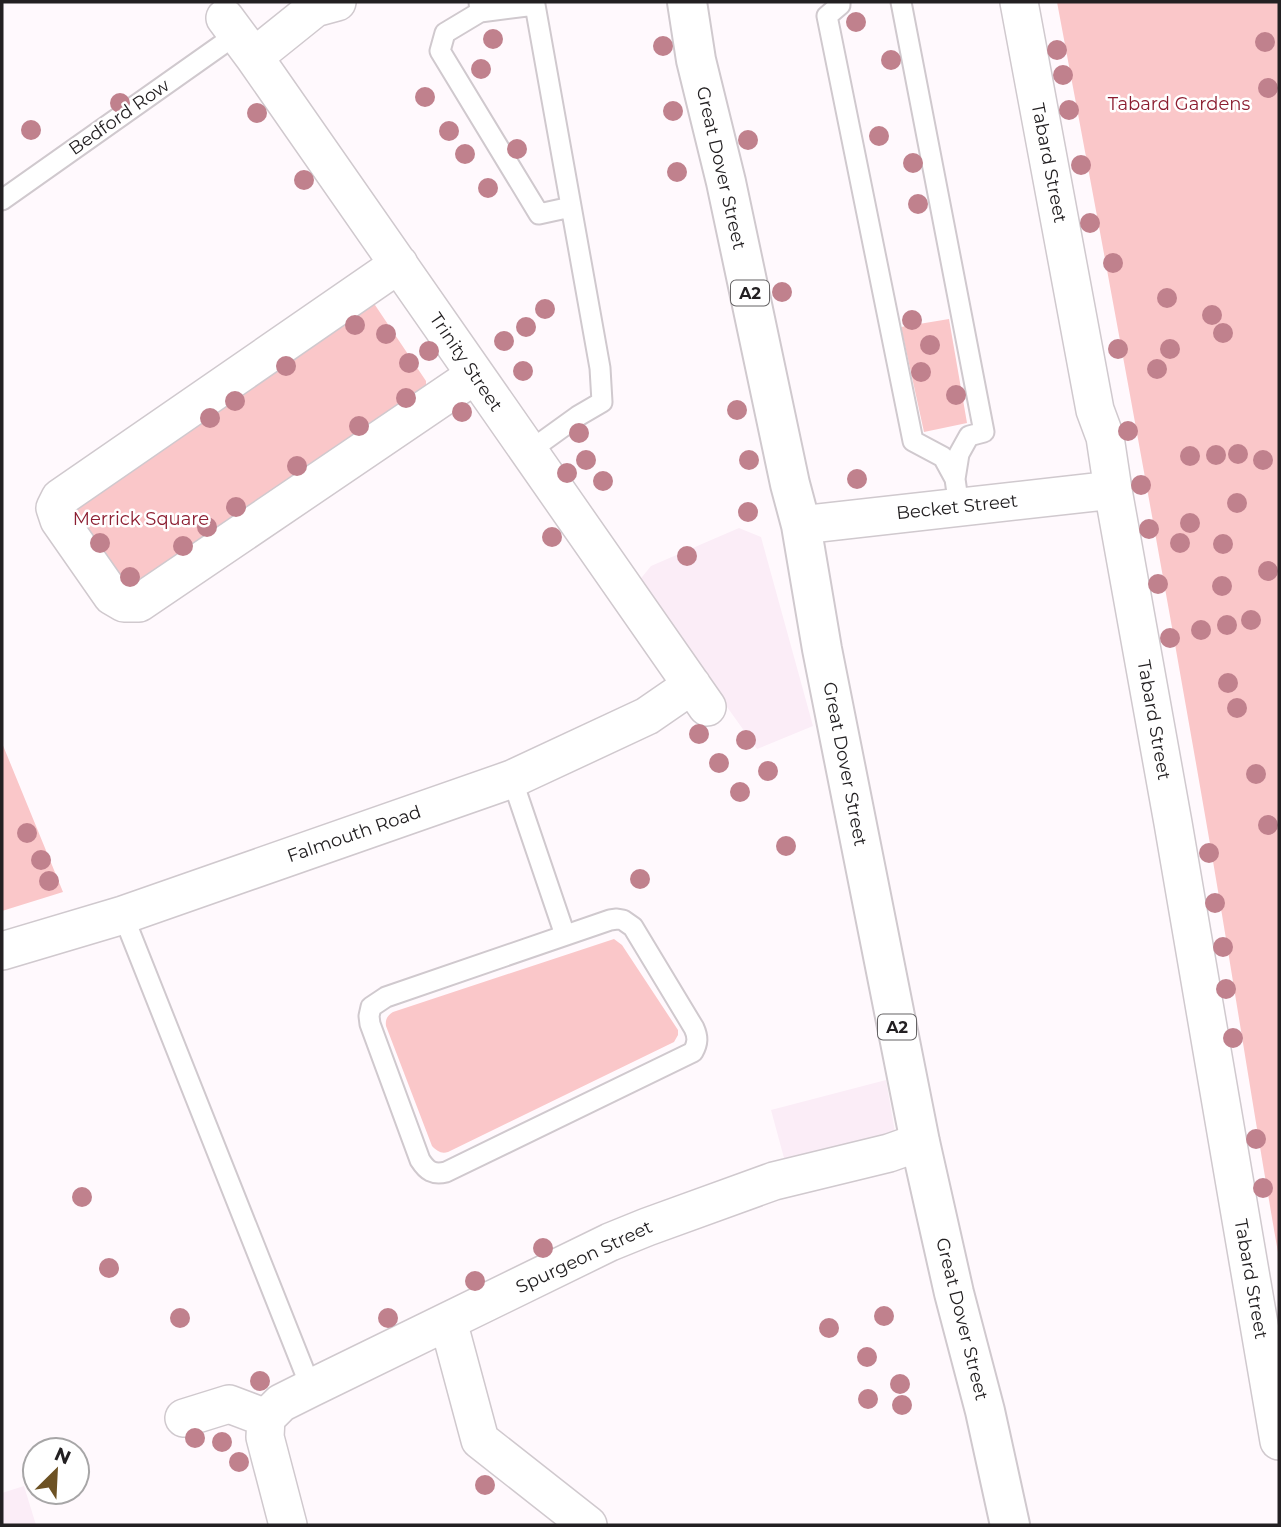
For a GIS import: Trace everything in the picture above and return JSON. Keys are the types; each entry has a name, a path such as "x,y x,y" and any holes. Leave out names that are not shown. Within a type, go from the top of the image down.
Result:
{"main road":[{"name":"Great Dover Street","path":"687,2 696,61 726,182 801,526 822,649 920,1142 1010,1525"}],"street":[{"path":"229,23 337,2"},
{"name":"Tabard Street","path":"1019,2 1095,410 1105,437 1279,1433"},
{"name":"Trinity Street","path":"229,23 699,696"},
{"path":"399,264 60,498 55,508 59,520 112,596 124,603 139,603 475,375"},
{"name":"Becket Street","path":"801,526 957,493 1113,489"},
{"name":"Falmouth Road","path":"2,951 123,915 512,779 646,716 699,696"},
{"name":"Spurgeon Street","path":"266,1418 281,1403 610,1242 774,1181 890,1153 920,1142"},
{"path":"448,1321 480,1440 588,1525"},
{"path":"184,1418 229,1404 266,1418 264,1437 288,1525"}],"lane":[{"path":"840,2 827,16 913,441 943,457 957,493"},
{"path":"901,2 984,432 969,436 959,454 957,493"},
{"path":"528,452 602,402 600,368 535,5 479,7 446,33 440,51 539,214 571,207"},
{"name":"Bedford Row","path":"2,200 229,23"},
{"path":"512,779 565,935"},
{"path":"123,915 311,1388"},
{"path":"610,919 629,923 694,1028 697,1044 693,1052 446,1172 430,1172 420,1160 370,1024 371,1007 386,997 565,935 610,919"}],"shaded area":[{"path":"739,528 761,537 813,726 757,749 638,582 651,566"},
{"path":"886,1080 896,1138 787,1169 771,1110"},
{"path":"21,1487 21,1506 30,1506 36,1525 2,1525 2,1493"}],"green space":[{"name":"Tabard Gardens","path":"1057,2 1279,2 1279,1258 1215,870"},
{"name":"Merrick Square","path":"370,303 375,305 426,381 423,390 127,590 70,504"},
{"path":"949,319 967,423 924,432 901,327"},
{"path":"2,743 63,892 2,911"},
{"path":"614,939 622,945 678,1030 674,1042 448,1152 441,1152 432,1146 386,1026 388,1016 393,1012"}]}
